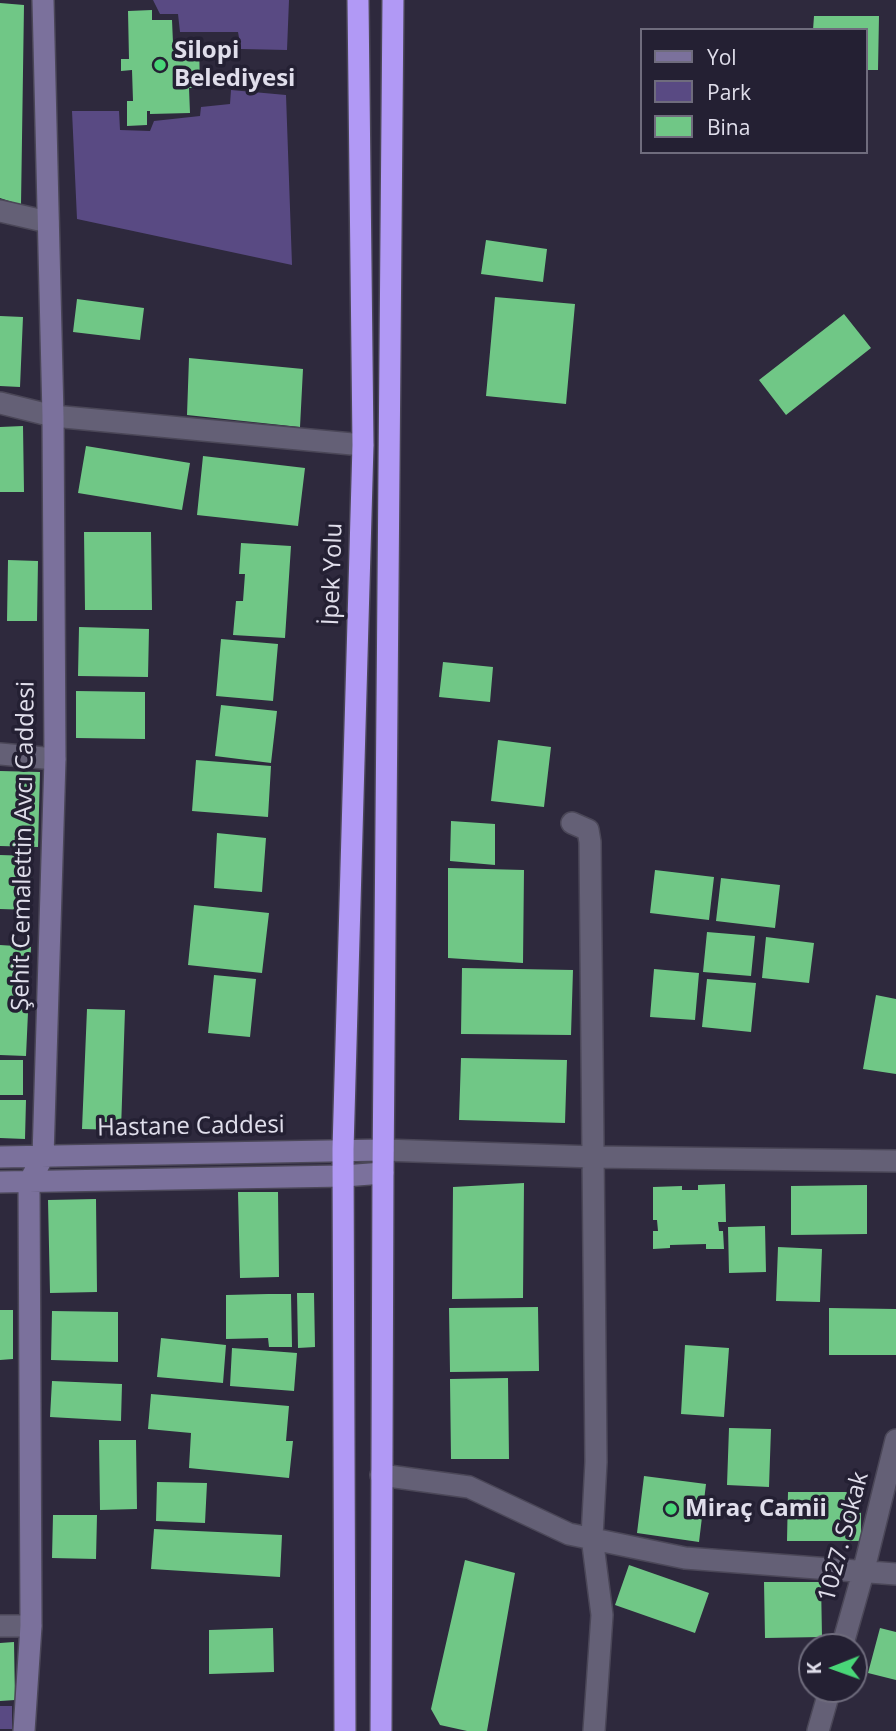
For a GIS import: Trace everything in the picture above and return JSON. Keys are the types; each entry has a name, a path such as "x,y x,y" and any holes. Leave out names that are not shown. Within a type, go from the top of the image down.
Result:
{"highway":[{"name":"İpek Yolu","path":"345,1731 343,1149 363,445 358,0"},
{"path":"381,1731 393,0"}],"street":[{"name":"Şehit Cemalettin Avcı Caddesi","path":"24,1731 31,1626 29,1182 43,1157 55,759 52,416 43,0"},
{"path":"0,211 48,222"},
{"path":"0,403 52,416 363,445"},
{"path":"0,754 55,759"},
{"path":"572,823 589,830 590,842 596,1462 592,1537 602,1615 594,1731"},
{"path":"383,1150 594,1157 896,1161"},
{"name":"Hastane Caddesi","path":"0,1157 383,1150"},
{"path":"0,1182 383,1173"},
{"name":"1027. Sokak","path":"846,1633 896,1440"},
{"path":"381,1475 469,1487 569,1534 685,1558 896,1574"},
{"path":"0,1626 31,1626"},
{"path":"817,1731 826,1703"}],"green space":[{"path":"153,0 289,0 287,50 241,49 238,32 180,32 178,14 160,14"},
{"path":"231,90 286,95 292,265 77,219 72,111 119,111 120,130 150,131 154,121 200,116 201,107 230,104"},
{"path":"0,1706 12,1706 12,1729 0,1729"}],"building":[{"path":"0,3 24,5 21,205 0,198"},
{"name":"Silopi Belediyesi","path":"152,10 152,20 172,20 173,43 199,43 200,88 189,88 190,113 150,114 150,111 147,111 147,125 127,126 127,101 133,101 132,70 121,71 121,59 129,59 128,11"},
{"path":"814,16 879,16 878,70 868,70 868,28 813,28"},
{"path":"486,240 547,249 543,282 481,274"},
{"path":"495,297 575,304 566,404 486,396"},
{"path":"77,299 144,308 140,340 73,332"},
{"path":"844,314 871,348 786,415 759,380"},
{"path":"0,316 23,317 20,387 0,386"},
{"path":"189,358 303,369 300,427 187,415"},
{"path":"23,426 24,492 0,492 0,427"},
{"path":"86,446 190,463 182,510 78,493"},
{"path":"203,456 305,468 298,526 197,515"},
{"path":"84,532 151,532 152,610 85,610"},
{"path":"241,543 291,546 285,638 233,635 236,601 243,601 245,574 239,574"},
{"path":"8,560 38,561 37,621 7,621"},
{"path":"79,627 149,629 148,677 78,676"},
{"path":"221,639 278,644 273,701 216,696"},
{"path":"443,662 493,667 490,702 439,697"},
{"path":"76,691 145,692 145,739 76,738"},
{"path":"221,705 277,711 271,763 215,756"},
{"path":"498,740 551,747 544,807 491,801"},
{"path":"196,760 271,766 268,817 192,811"},
{"path":"0,771 40,772 38,847 0,846"},
{"path":"451,821 495,824 495,865 450,861"},
{"path":"217,833 266,838 262,892 214,888"},
{"path":"0,855 32,856 31,910 0,909"},
{"path":"448,868 524,870 523,963 448,958"},
{"path":"655,870 714,877 709,920 650,913"},
{"path":"721,878 780,885 775,928 716,921"},
{"path":"194,905 269,913 262,973 188,965"},
{"path":"707,932 755,936 751,976 703,972"},
{"path":"766,937 814,943 809,983 762,978"},
{"path":"0,945 31,947 26,1056 0,1055"},
{"path":"462,968 573,970 571,1035 461,1034"},
{"path":"654,969 699,973 695,1020 650,1017"},
{"path":"214,975 256,979 250,1037 208,1033"},
{"path":"707,979 756,983 751,1032 702,1027"},
{"path":"876,995 896,999 896,1074 863,1069"},
{"path":"87,1009 125,1010 121,1130 82,1129"},
{"path":"461,1058 567,1060 565,1123 459,1120"},
{"path":"0,1060 23,1060 23,1095 0,1095"},
{"path":"0,1100 26,1100 25,1139 0,1138"},
{"path":"524,1183 523,1298 452,1299 453,1187"},
{"path":"725,1184 726,1222 718,1222 719,1231 723,1231 724,1249 706,1249 706,1244 670,1245 670,1248 653,1249 653,1231 658,1231 657,1220 653,1220 653,1187 682,1186 682,1190 698,1190 698,1185"},
{"path":"867,1185 867,1234 791,1235 791,1186"},
{"path":"238,1192 278,1192 279,1277 240,1278"},
{"path":"96,1199 97,1292 50,1293 48,1200"},
{"path":"765,1226 766,1272 729,1273 728,1227"},
{"path":"778,1247 822,1249 820,1302 776,1301"},
{"path":"297,1293 314,1293 315,1347 298,1348"},
{"path":"291,1294 292,1347 269,1347 268,1338 226,1339 226,1295"},
{"path":"538,1307 539,1371 450,1372 449,1308"},
{"path":"829,1308 896,1309 896,1355 829,1355"},
{"path":"0,1310 13,1310 13,1359 0,1360"},
{"path":"52,1311 118,1312 118,1362 51,1360"},
{"path":"161,1338 226,1345 223,1383 157,1377"},
{"path":"685,1345 729,1348 724,1417 681,1414"},
{"path":"232,1348 297,1353 294,1391 230,1386"},
{"path":"508,1378 509,1459 451,1459 450,1379"},
{"path":"52,1381 122,1384 121,1421 50,1417"},
{"path":"151,1394 289,1406 286,1441 293,1441 289,1478 189,1468 191,1433 148,1429"},
{"path":"729,1428 771,1429 769,1487 727,1485"},
{"path":"99,1440 136,1440 137,1509 100,1510"},
{"name":"Miraç Camii","path":"644,1476 706,1484 699,1542 637,1533"},
{"path":"157,1482 207,1483 205,1523 156,1521"},
{"path":"788,1492 861,1492 861,1541 787,1541"},
{"path":"53,1515 97,1515 96,1559 52,1558"},
{"path":"154,1529 282,1535 280,1577 151,1569"},
{"path":"465,1560 515,1573 487,1731 467,1731 440,1725 431,1709"},
{"path":"629,1565 709,1593 695,1633 615,1605"},
{"path":"764,1582 821,1582 822,1633 798,1633 798,1637 765,1638"},
{"path":"273,1628 274,1672 209,1674 209,1630"},
{"path":"880,1628 896,1632 896,1680 868,1673"},
{"path":"14,1642 15,1700 0,1701 0,1643"}],"place":[{"name":"Silopi Belediyesi","path":"160,65"},
{"name":"Miraç Camii","path":"671,1509"}]}
